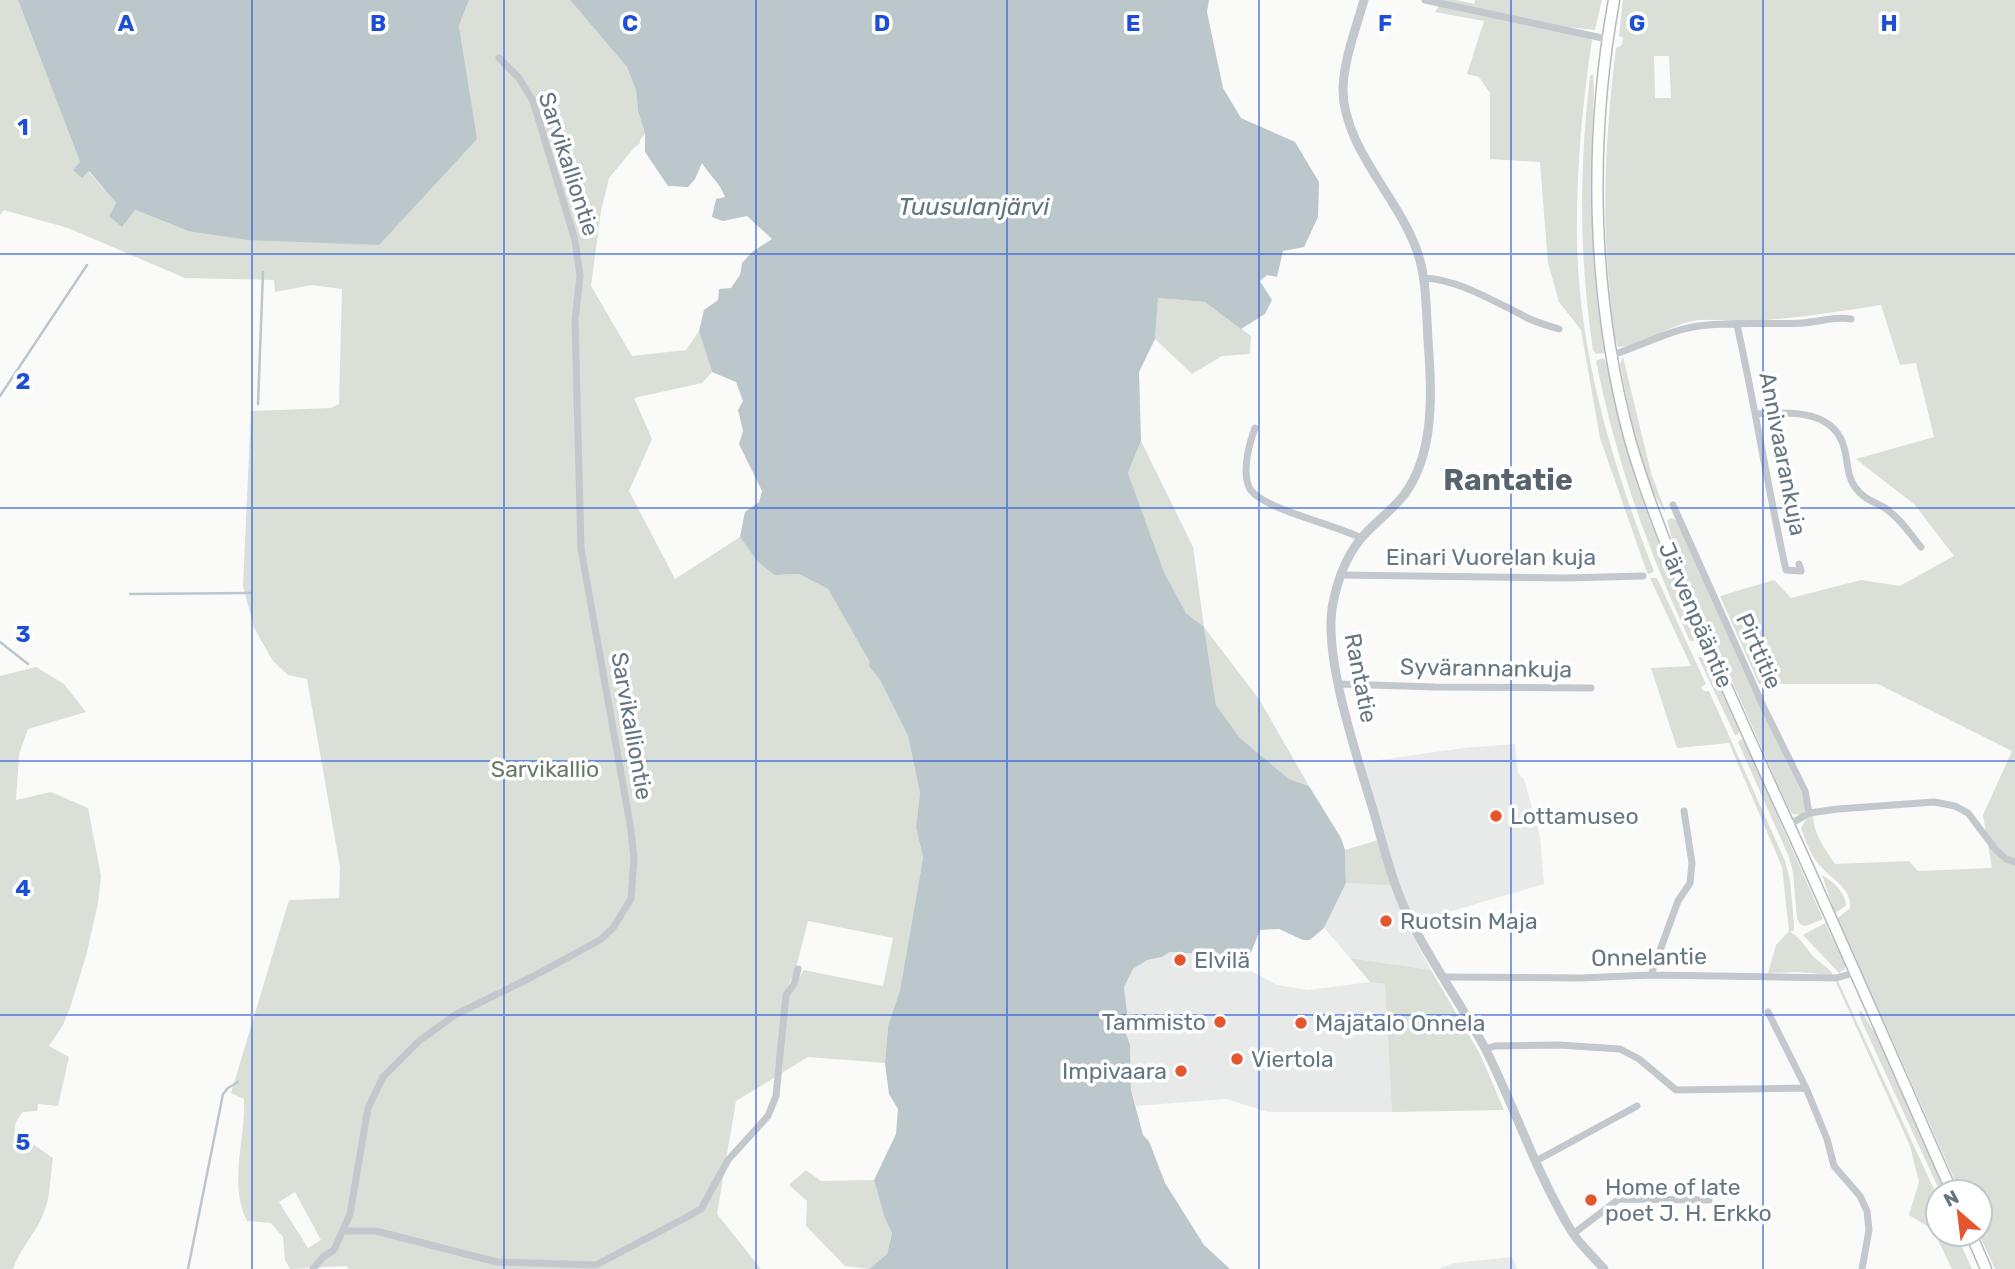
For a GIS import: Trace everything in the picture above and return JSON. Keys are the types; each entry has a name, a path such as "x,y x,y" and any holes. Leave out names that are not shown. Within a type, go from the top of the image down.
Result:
{"main road":[{"name":"Järvenpääntie","path":"1614,0 1601,102 1598,190 1600,255 1612,355 1631,441 1656,519 1712,652 1946,1178"},
{"path":"1977,1248 1986,1269"}],"street":[{"name":"Rantatie","path":"1364,0 1345,75 1343,91 1347,116 1361,147 1410,232 1419,255 1423,278 1430,409 1419,466 1404,495 1361,538 1340,575 1332,608 1331,638 1339,684 1364,781 1395,883 1410,920 1485,1049 1573,1234 1604,1269"},
{"path":"1425,0 1607,39"},
{"name":"Sarvikalliontie","path":"313,1269 334,1250 350,1214 368,1108 383,1077 419,1041 455,1014 600,940 613,928 631,899 634,858 630,824 582,549 575,320 580,276 575,240 533,101 519,78 499,58"},
{"path":"1423,278 1438,279 1502,303 1524,317 1559,329"},
{"path":"1612,355 1674,331 1700,325 1805,323 1838,317 1851,319"},
{"name":"Annivaarankuja","path":"1737,325 1786,570 1801,571 1799,564"},
{"path":"1756,414 1784,412 1811,415 1826,420 1838,432 1845,449 1849,477 1855,487 1866,500 1884,508 1900,521 1921,547"},
{"path":"1255,428 1247,473 1249,487 1254,494 1270,504 1361,538"},
{"name":"Pirttitie","path":"1673,505 1763,706 1805,791 1809,813"},
{"name":"Einari Vuorelan kuja","path":"1340,575 1566,578 1643,576"},
{"name":"Syvärannankuja","path":"1339,684 1591,688"},
{"path":"1789,825 1809,813 1934,802 1955,806 1968,813 1996,850 2006,859 2015,862"},
{"path":"1651,975 1668,923 1690,883 1692,863 1684,811"},
{"path":"343,1231 376,1231 497,1262 596,1265 701,1209 728,1160 773,1108 781,1058 786,995 794,984 799,969"},
{"name":"Onnelantie","path":"1443,977 1581,978 1651,975 1836,978 1854,973"},
{"path":"1768,1012 1806,1088 1827,1139 1834,1166 1860,1196 1867,1211 1869,1230 1862,1269"},
{"path":"1485,1049 1495,1046 1559,1045 1620,1049 1639,1059 1676,1090 1806,1088"},
{"path":"1536,1161 1637,1106"},
{"path":"1573,1234 1619,1199 1709,1200"}],"shaded area":[{"path":"1515,744 1518,773 1524,779 1540,836 1544,884 1407,924 1431,970 1350,958 1324,928 1346,883 1394,886 1359,763 1463,748"},
{"path":"1170,952 1199,954 1208,963 1231,963 1277,985 1308,990 1370,982 1385,984 1392,1112 1268,1112 1226,1099 1136,1106 1131,1089 1130,1045 1125,1031 1128,1020 1124,987 1133,969 1147,960"},
{"path":"1512,1257 1517,1269 1439,1269 1453,1263"}],"green space":[{"name":"Sarvikallio","path":"0,0 18,0 80,162 116,203 109,216 134,210 188,231 470,96 459,26 469,0 570,0 627,67 636,90 638,111 645,134 609,178 601,211 591,286 632,356 686,350 699,331 712,372 702,383 634,398 652,439 629,491 675,579 740,537 757,561 782,575 799,574 828,589 871,662 869,666 880,680 908,736 920,793 916,827 923,858 900,990 888,1026 885,1063 808,1057 782,1073 788,996 804,970 883,986 893,938 808,921 796,968 784,995 777,1076 736,1101 717,1214 761,1269 349,1269 346,1266 290,1269 285,1260 283,1237 271,1223 247,1221 241,1206 238,1176 244,1099 231,1093 289,900 339,898 340,867 307,679 288,675 273,661 254,628 243,586 251,411 331,408 339,404 342,289 312,285 275,292 274,280 185,278 68,228 4,210 0,215","holes":["295,1192 321,1240 308,1248 279,1202"]},
{"path":"1443,0 1474,4 1475,0 1602,0 1595,30 1567,27 1592,40 1579,165 1579,283 1591,368 1601,409 1625,491 1654,571 1652,573 1648,574 1644,564 1600,438 1581,330 1559,302 1548,263 1540,162 1490,159 1490,93 1479,77 1467,74 1484,21 1435,12"},
{"path":"1623,0 2015,0 2015,1269 1995,1269 1985,1248 1994,1248 1994,1178 1954,1178 1838,918 1850,908 1848,895 1815,860 1801,828 1806,819 1813,815 1817,834 1835,864 1909,861 1918,871 1992,868 1983,815 2012,751 1878,684 1759,684 1720,596 1774,580 1791,598 1861,580 1900,586 1954,556 1915,505 1856,459 1934,437 1916,363 1900,365 1881,305 1765,320 1699,320 1618,347 1612,321 1605,201 1607,141 1616,48 1622,45 1623,38 1619,36","holes":["1654,56 1669,56 1671,98 1655,98"]},
{"path":"1593,74 1593,255 1605,353 1596,354 1593,350 1588,315 1582,213 1586,111 1590,76"},
{"path":"1158,298 1205,302 1251,336 1250,354 1222,356 1192,374 1155,339"},
{"path":"1623,357 1651,473 1666,513 1650,484 1643,464 1620,364"},
{"path":"1602,358 1606,361 1636,480 1691,623 1696,639 1694,641 1690,641 1674,607 1634,504 1604,398 1596,361"},
{"path":"1141,441 1193,547 1204,627 1186,613 1164,572 1128,473"},
{"path":"1672,518 1677,521 1687,542 1744,673 1804,798 1806,810 1801,815 1792,814 1787,805 1686,577 1667,520"},
{"path":"1650,578 1657,578 1706,684 1701,687 1704,691 1709,691 1785,861 1790,880 1794,924 1794,930 1790,932 1800,939 1833,975 1768,973 1776,945 1789,931 1782,867 1729,743 1677,748 1651,668 1691,666"},
{"path":"1204,627 1259,699 1309,786 1289,779 1240,738 1216,705"},
{"path":"1698,657 1702,657 1715,677 1740,731 1737,735 1735,735"},
{"path":"36,667 64,684 86,712 28,729 19,754 16,800 51,792 88,808 101,876 86,956 70,1008 49,1046 69,1057 58,1106 38,1104 37,1111 23,1112 15,1126 15,1132 53,1158 46,1205 13,1269 0,1269 0,676"},
{"path":"1744,740 1823,919 1806,926 1801,925 1797,919 1789,857 1738,742"},
{"path":"1382,839 1395,886 1346,883 1345,850"},
{"path":"1822,875 1844,896 1846,906 1835,913"},
{"path":"1825,923 1845,965 1845,969 1839,973 1803,935"},
{"path":"1350,958 1431,970 1480,1054 1504,1110 1392,1112 1385,984 1370,982"},
{"path":"1835,980 1838,981 1929,1178 1924,1178 1924,1224 1909,1215 1919,1182 1910,1146"},
{"path":"1859,1011 1875,1033 1941,1178 1934,1178"},
{"path":"806,1170 821,1181 874,1180 884,1216 892,1232 887,1254 869,1269 845,1266 806,1226 807,1201 789,1185"},
{"path":"1942,1248 1962,1248 1972,1269 1952,1269"}],"water":[{"path":"18,0 469,0 459,26 477,139 379,245 248,240 188,231 135,210 122,227 109,216 116,203 89,171 82,178 73,170 80,162"},
{"name":"Tuusulanjärvi","path":"570,0 1209,0 1207,12 1223,88 1241,118 1295,142 1319,182 1318,217 1304,247 1283,251 1277,277 1267,275 1260,281 1272,300 1265,314 1241,329 1205,302 1158,298 1155,339 1139,372 1141,441 1128,473 1164,572 1186,613 1204,627 1216,705 1240,738 1289,779 1309,786 1341,838 1345,850 1346,883 1324,928 1310,940 1303,940 1279,929 1260,930 1245,968 1231,963 1208,963 1199,954 1170,952 1147,960 1133,969 1124,987 1131,1090 1143,1135 1149,1141 1165,1183 1204,1245 1230,1269 869,1269 887,1254 892,1233 884,1216 874,1180 896,1134 898,1109 889,1094 885,1063 888,1026 900,990 923,858 916,827 920,793 908,736 880,680 869,666 870,662 828,589 799,574 775,575 757,561 740,537 745,512 759,502 762,491 739,444 743,431 738,410 743,401 736,382 712,372 699,331 704,310 718,300 719,289 731,288 740,275 742,263 752,252 772,239 747,216 723,221 712,217 716,199 725,197 702,163 688,187 668,186 645,152 645,134 638,111 636,90 627,67"}],"waterway":[{"path":"0,396 87,265"},
{"path":"258,404 263,272"},
{"path":"130,594 251,593"},
{"path":"0,642 28,664"},
{"path":"188,1269 223,1094 238,1082"}],"place":[{"name":"Lottamuseo","path":"1496,816"},
{"name":"Ruotsin Maja","path":"1386,921"},
{"name":"Elvilä","path":"1180,960"},
{"name":"Tammisto","path":"1220,1022"},
{"name":"Majatalo Onnela","path":"1301,1023"},
{"name":"Viertola","path":"1237,1059"},
{"name":"Impivaara","path":"1181,1071"},
{"name":"Home of late poet J. H. Erkko","path":"1591,1200"}],"district":[{"name":"Rantatie","path":"1508,480"}]}
